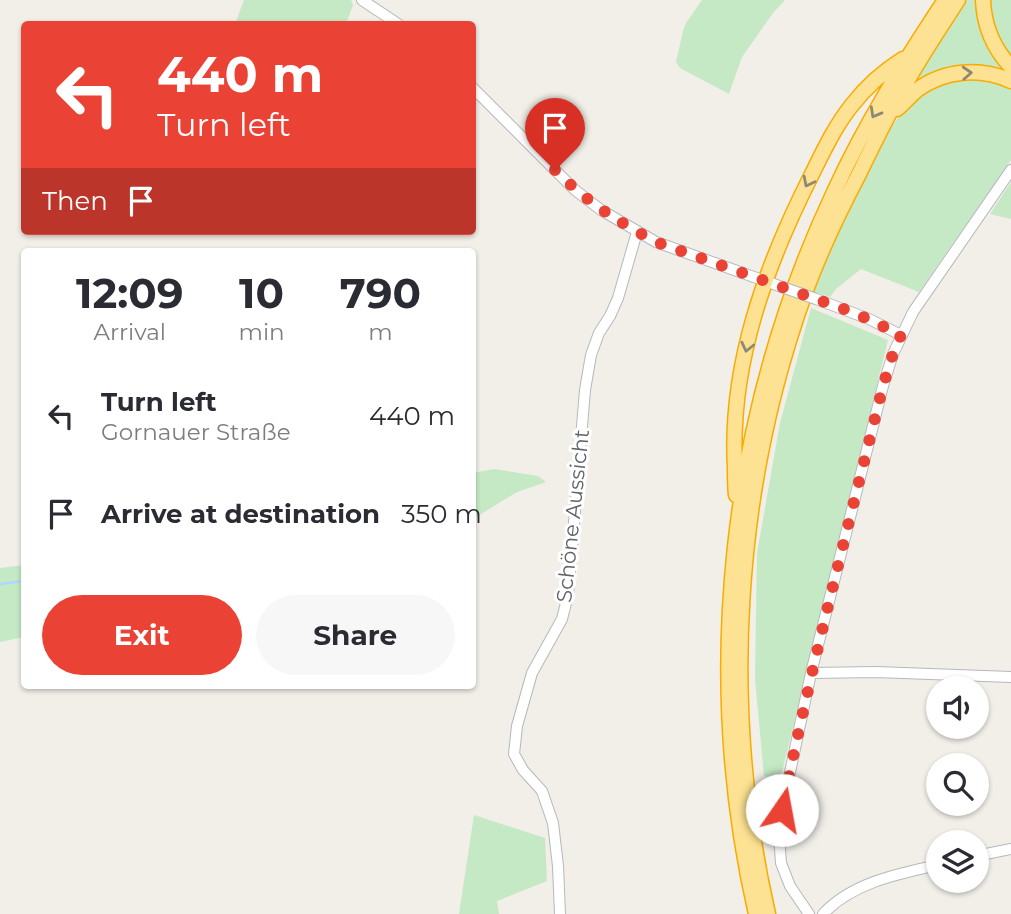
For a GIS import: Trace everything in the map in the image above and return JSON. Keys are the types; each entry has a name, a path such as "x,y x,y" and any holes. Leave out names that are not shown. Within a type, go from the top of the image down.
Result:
{"highway":[{"path":"756,914 739,823 729,715 730,615 739,514 748,458 765,380 782,323 821,221 879,105 945,0"},
{"path":"768,914 750,813 741,714 740,664 746,552 761,454 790,340 825,244 900,93 958,0"},
{"path":"983,0 989,35 1011,67"},
{"path":"739,514 735,489 734,421 744,360 764,281 803,190 844,115 890,67 910,54"},
{"path":"888,117 916,91 933,80 946,76 968,72 985,73 1011,80"}],"street":[{"path":"362,0 394,21"},
{"path":"476,91 575,190 637,232 668,246 869,319 901,335"},
{"path":"809,914 796,897 781,863 779,835 782,810 811,673 883,386 893,354 913,312 1011,170"},
{"name":"Schöne Aussicht","path":"560,914 553,823 542,791 517,763 514,754 517,726 532,673 562,620 565,608 585,390 591,355 599,333 618,298 637,232"},
{"path":"811,673 876,672 1011,677"},
{"path":"989,853 1011,849"},
{"path":"822,914 835,901 855,890 895,875 926,868"}],"green space":[{"path":"244,0 351,0 353,5 347,21 236,21"},
{"path":"702,0 785,0 742,57 729,94 680,68 676,62 686,23"},
{"path":"967,0 978,0 1011,73 986,68 910,90"},
{"path":"988,0 1011,0 1011,60 998,43"},
{"path":"982,78 1011,86 1011,160 919,292 861,269 830,297 814,292 828,254 888,133 905,106 929,88 955,79"},
{"path":"1011,182 1011,219 990,214"},
{"path":"811,308 888,340 780,780 764,776 755,679 757,553 780,423"},
{"path":"494,469 538,476 546,482 517,492 476,517 476,472"},
{"path":"21,565 21,638 0,642 0,568"},
{"path":"474,815 545,838 547,881 497,901 499,914 459,914"}],"waterway":[{"path":"0,584 21,581"}],"route":[{"path":"555,170 601,210 656,242 855,313 901,335 883,386 823,625 782,810"}]}
